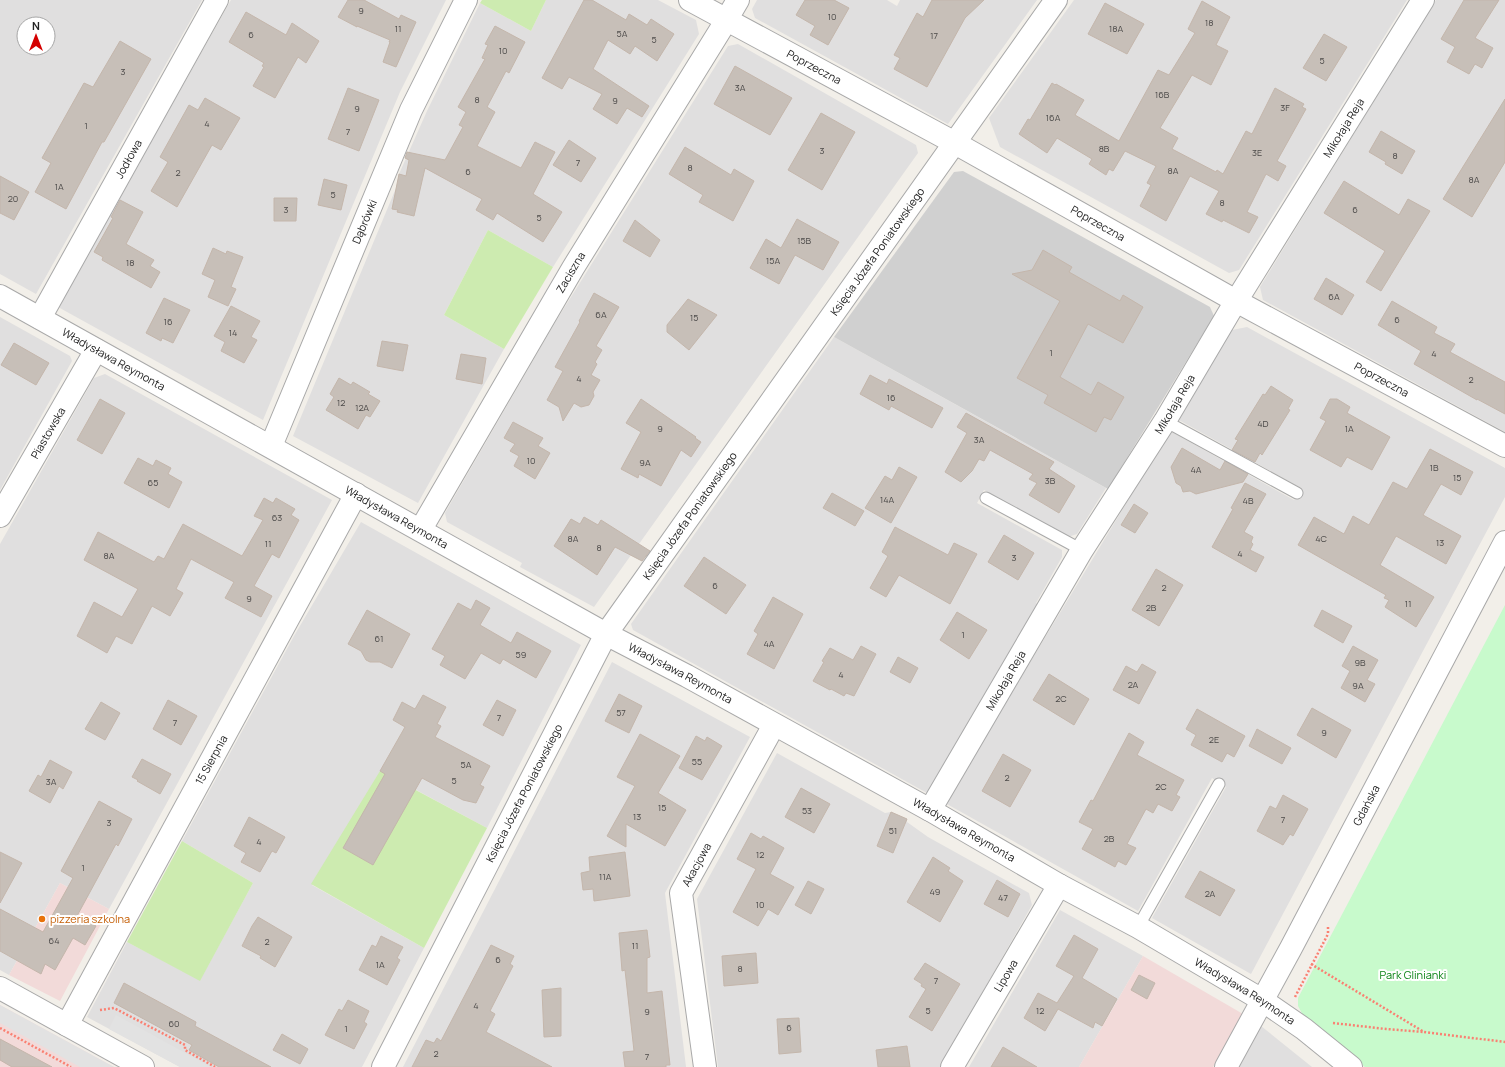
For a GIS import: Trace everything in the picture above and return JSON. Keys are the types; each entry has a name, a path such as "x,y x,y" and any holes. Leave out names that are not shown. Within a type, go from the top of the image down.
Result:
{"street":[{"name":"Jodłowa","path":"40,318 217,0"},
{"name":"Dąbrówki","path":"271,446 411,110 466,0"},
{"name":"Poprzeczna","path":"690,0 955,143 1236,301 1505,446"},
{"name":"Zaciszna","path":"421,529 573,268 738,0"},
{"name":"Księcia Józefa Poniatowskiego","path":"383,1067 606,634 1056,0"},
{"name":"Mikołaja Reja","path":"930,810 1082,550 1165,421 1236,301 1423,0"},
{"name":"Władysława Reymonta","path":"0,296 421,529 606,634 687,676 930,810 1059,885 1138,927 1262,1000 1304,1029 1351,1067"},
{"name":"Piastowska","path":"0,516 96,350"},
{"name":"15 Sierpnia","path":"70,1019 356,494"},
{"name":"Gdańska","path":"1226,1067 1255,1015 1505,542"},
{"name":"Akacjowa","path":"704,1067 682,893 774,725"},
{"name":"Lipowa","path":"952,1067 1059,885"},
{"path":"0,988 70,1019 143,1067"}],"lane":[{"path":"1165,421 1297,494"},
{"path":"986,498 1082,550"},
{"path":"1138,927 1219,784"}],"path":[{"path":"1306,975 1328,934 1328,928"},
{"path":"1312,965 1424,1032"},
{"path":"70,1019 114,1008 185,1045 185,1050 215,1067"},
{"path":"1304,1029 1310,1022 1357,1025 1505,1042"},
{"path":"0,1028 71,1067"}],"shaded area":[{"path":"0,0 202,0 36,294 0,274"},
{"path":"231,0 446,0 400,92 263,420 58,307"},
{"path":"546,0 658,0 696,20 699,34 553,267 488,230 444,315 504,349 418,503 293,436 396,188 399,174 427,111 480,3 531,31"},
{"path":"757,0 887,0 897,6 900,0 1037,0 948,124 755,18 752,9"},
{"path":"1074,0 1407,0 1239,270 1229,273 1000,147 989,118"},
{"path":"1436,0 1505,0 1505,432 1263,300 1260,287"},
{"path":"738,44 916,145 918,153 594,607 520,567 522,563 447,522 445,513 556,321 728,46"},
{"path":"963,171 1210,307 1214,316 1108,489 834,337 954,172"},
{"path":"0,317 70,356 72,361 0,490"},
{"path":"1247,327 1505,468 1505,497 1251,974 1152,918 1226,787 1212,778 1138,911 945,803 1170,431 1294,500 1301,488 1177,419 1232,330"},
{"path":"834,337 1106,488 1077,534 1068,537 984,490 977,503 1062,550 1062,557 1036,603 1040,606 927,793 633,630 631,624"},
{"path":"105,374 332,500 109,909 60,883 9,975 0,970 0,544 94,378"},
{"path":"361,522 581,645 487,828 405,784 312,885 424,948 362,1067 180,1067 87,1017 127,942 200,980 253,883 182,841 294,636"},
{"path":"612,662 750,737 665,893 686,1067 403,1067"},
{"path":"777,753 885,813 891,812 907,819 907,822 928,837 1029,893 1032,905 940,1067 718,1067 697,899"},
{"path":"60,883 109,909 60,1001 9,975"},
{"path":"1060,910 1143,956 1079,1067 969,1067"},
{"path":"1143,956 1243,1014 1213,1067 1079,1067"},
{"path":"0,1005 114,1067 0,1067"},
{"path":"0,1005 114,1067 80,1067 0,1023"},
{"path":"116,1015 211,1067 180,1067 109,1029"},
{"path":"1261,1026 1312,1067 1238,1067"}],"green space":[{"path":"482,0 546,0 531,31 480,3"},
{"path":"488,230 553,267 504,349 444,315"},
{"name":"Park Glinianki","path":"1505,605 1505,1067 1365,1067 1306,1021 1298,1006 1298,998"},
{"path":"380,771 487,828 424,948 311,884"},
{"path":"182,841 253,883 200,981 127,942"}],"building":[{"path":"348,0 364,0 399,19 401,15 416,22 396,67 383,62 390,40 357,27 338,17"},
{"path":"584,0 592,0 626,20 629,14 647,25 651,19 674,34 657,61 635,46 630,54 608,40 593,69 649,106 642,117 627,108 617,124 593,109 602,94 569,77 562,89 542,78"},
{"path":"805,0 834,0 849,8 828,45 810,35 815,26 796,15"},
{"path":"932,0 984,0 965,18 927,87 894,69 900,58 894,55 917,13 923,17"},
{"path":"1464,0 1499,0 1475,38 1493,48 1482,68 1475,64 1469,74 1447,62 1455,47 1441,39"},
{"path":"1202,1 1230,17 1216,45 1228,51 1211,85 1192,75 1160,128 1178,138 1172,149 1216,172 1217,170 1223,174 1246,131 1252,134 1275,88 1304,104 1302,107 1306,109 1277,161 1286,166 1278,181 1266,174 1247,212 1258,217 1249,233 1223,220 1222,222 1206,214 1219,191 1190,176 1166,221 1140,206 1151,185 1147,183 1156,166 1125,151 1113,171 1109,169 1106,175 1089,164 1092,159 1057,138 1047,153 1019,134 1028,119 1030,120 1052,83 1084,100 1075,115 1119,141 1158,70 1169,75 1195,33 1188,29"},
{"path":"1105,3 1144,24 1127,54 1088,34"},
{"path":"246,12 286,35 292,23 319,41 306,63 298,57 275,98 253,86 264,67 262,66 264,63 229,42"},
{"path":"495,26 525,42 509,73 506,71 487,107 495,112 477,146 521,168 535,142 555,152 533,194 562,212 543,242 497,213 493,220 476,210 482,199 425,168 414,216 397,212 398,210 392,209 399,174 406,176 409,160 405,158 407,152 445,160 463,127 459,125 466,112 458,107 485,59 482,58 488,45 485,44"},
{"path":"1324,34 1347,47 1326,81 1303,68"},
{"path":"120,41 151,59 104,142 102,142 66,209 35,192 51,163 42,158 84,83 93,87"},
{"path":"735,66 792,98 770,135 714,104"},
{"path":"348,88 379,100 359,151 328,139"},
{"path":"205,98 240,118 221,150 212,145 177,207 151,191 168,162 160,157 189,105 198,110"},
{"path":"1505,99 1505,162 1472,217 1443,199"},
{"path":"821,113 855,132 822,190 788,170"},
{"path":"1381,131 1415,151 1402,174 1369,152"},
{"path":"569,140 596,158 581,182 553,165"},
{"path":"685,147 731,175 734,169 754,181 733,221 699,202 703,195 669,174"},
{"path":"0,176 29,192 14,220 0,213"},
{"path":"324,179 347,185 341,210 318,205"},
{"path":"1344,181 1399,215 1408,199 1430,211 1381,291 1366,282 1385,251 1324,213"},
{"path":"274,198 297,198 296,221 274,221"},
{"path":"120,200 143,212 126,244 154,260 150,266 160,272 151,288 102,260 103,257 94,252 113,218 111,217"},
{"path":"797,219 839,242 823,270 795,255 779,284 750,268 766,239 781,248"},
{"path":"635,220 660,240 650,257 623,241"},
{"path":"213,248 226,254 227,251 243,257 231,287 236,289 228,306 208,297 215,280 202,274"},
{"path":"1043,250 1072,267 1069,272 1120,301 1123,295 1143,307 1123,343 1088,324 1060,377 1091,395 1098,382 1124,397 1111,420 1104,417 1096,432 1044,403 1048,395 1017,378 1060,301 1012,274 1032,270"},
{"path":"1326,278 1354,295 1342,315 1314,299"},
{"path":"594,293 619,307 596,346 602,350 595,362 597,364 591,375 600,380 593,392 594,396 589,405 581,407 574,403 563,421 559,407 547,400 563,371 555,367"},
{"path":"164,298 190,310 173,343 162,338 161,341 146,333"},
{"path":"688,299 717,315 689,350 667,332 667,325"},
{"path":"1392,301 1437,327 1434,333 1455,344 1450,352 1505,382 1505,414 1477,400 1414,364 1421,351 1378,325"},
{"path":"231,306 260,321 251,337 257,340 244,363 221,351 225,342 214,336"},
{"path":"382,341 408,345 403,371 377,366"},
{"path":"14,343 49,363 36,385 1,365"},
{"path":"461,354 486,358 482,384 456,379"},
{"path":"870,375 887,384 889,379 943,408 932,428 891,406 889,410 860,394"},
{"path":"339,378 351,385 353,382 370,392 368,394 380,401 370,417 366,415 358,429 326,410 334,397 330,394"},
{"path":"1271,386 1293,400 1288,409 1290,410 1262,455 1260,453 1255,462 1232,450 1238,440 1235,439 1263,394 1265,395"},
{"path":"100,399 125,413 102,454 77,440"},
{"path":"641,399 701,442 691,457 681,450 661,486 639,474 638,478 621,469 641,432 626,423"},
{"path":"1330,399 1337,399 1350,407 1347,413 1390,437 1372,470 1347,457 1341,467 1310,450 1326,421 1320,418"},
{"path":"966,413 1054,462 1049,469 1075,486 1059,513 1029,495 1037,483 1029,479 1033,474 990,450 984,461 979,459 972,471 961,482 945,472 967,433 957,427"},
{"path":"513,422 543,438 538,446 550,453 535,479 514,466 519,456 510,451 515,444 504,438"},
{"path":"1182,448 1220,470 1225,461 1248,474 1243,482 1196,494 1190,491 1183,492 1181,486 1176,483 1171,467"},
{"path":"1430,449 1473,472 1461,495 1441,484 1423,515 1461,536 1446,564 1396,536 1380,565 1434,597 1416,627 1385,607 1389,600 1384,598 1386,595 1298,545 1314,517 1344,534 1353,516 1369,525 1393,482 1407,489"},
{"path":"138,458 153,466 156,460 171,468 168,474 182,482 169,508 124,483"},
{"path":"899,467 917,477 891,523 865,508 885,476 892,480"},
{"path":"1245,483 1266,494 1244,532 1253,537 1251,542 1253,544 1250,550 1264,557 1256,572 1212,547 1233,509 1231,508"},
{"path":"832,493 864,511 855,526 823,508"},
{"path":"264,498 273,503 276,498 295,509 291,515 299,520 279,558 272,554 254,586 272,596 261,617 225,598 234,582 191,559 176,589 183,593 170,616 152,606 132,644 116,636 107,653 77,636 94,602 122,617 138,589 84,560 98,532 154,562 158,556 164,559 183,524 242,556 263,520 254,516"},
{"path":"1134,504 1148,513 1135,533 1121,525"},
{"path":"584,517 598,525 601,520 650,551 642,561 615,547 597,575 554,546 571,519 580,524"},
{"path":"895,527 948,555 954,543 977,554 950,604 899,575 886,597 870,588 888,556 882,552"},
{"path":"1004,535 1034,553 1018,580 988,562"},
{"path":"704,557 746,585 726,614 684,586"},
{"path":"1156,569 1183,585 1159,626 1132,610"},
{"path":"773,597 803,614 774,669 747,654 758,634 754,631"},
{"path":"476,600 490,608 480,625 511,643 517,632 551,651 536,678 503,659 500,664 481,653 465,679 440,665 445,656 432,649 458,603 471,610"},
{"path":"367,610 410,634 392,668 380,662 370,662 366,660 361,651 348,644"},
{"path":"1322,610 1352,626 1343,643 1314,626"},
{"path":"957,612 987,630 969,659 940,640"},
{"path":"861,646 876,654 854,696 846,693 844,696 813,681 830,648 853,660"},
{"path":"1353,646 1378,660 1367,680 1375,684 1365,702 1341,688 1350,671 1342,666"},
{"path":"898,657 918,668 910,683 890,672"},
{"path":"1142,664 1156,672 1139,704 1113,690 1126,666 1137,672"},
{"path":"1049,674 1089,699 1074,725 1033,700"},
{"path":"619,694 642,706 629,733 605,721"},
{"path":"423,695 446,707 437,724 441,726 435,737 490,766 480,785 484,787 476,803 463,800 422,778 373,865 343,848 385,774 380,771 405,727 393,720 402,702 415,709"},
{"path":"168,700 197,716 181,745 153,729"},
{"path":"497,700 516,710 503,736 483,725"},
{"path":"101,702 120,713 105,740 85,729"},
{"path":"1312,708 1351,730 1336,758 1297,735"},
{"path":"1197,709 1245,736 1234,757 1227,753 1222,762 1191,745 1196,735 1186,729"},
{"path":"1257,729 1291,748 1282,764 1249,746"},
{"path":"1129,733 1144,742 1137,755 1184,780 1176,795 1180,797 1172,811 1158,804 1153,813 1146,809 1127,844 1136,848 1126,865 1118,861 1115,867 1082,849 1093,829 1079,822 1091,800 1093,801"},
{"path":"640,734 680,756 658,793 686,810 665,846 626,824 626,847 607,836 635,786 617,777"},
{"path":"696,736 705,741 707,737 722,746 702,780 679,768"},
{"path":"1003,754 1031,770 1010,807 982,791"},
{"path":"142,759 171,774 160,794 132,777"},
{"path":"50,760 72,772 63,789 59,786 50,803 29,791 38,775 41,777"},
{"path":"801,788 830,804 814,833 785,817"},
{"path":"1283,795 1308,809 1293,836 1290,834 1283,845 1257,831 1270,806 1276,809"},
{"path":"99,801 132,819 118,846 116,844 77,916 96,926 85,945 73,938 55,970 45,964 41,974 0,951 0,909 43,932 73,878 61,871"},
{"path":"891,812 907,819 893,853 877,846"},
{"path":"249,817 285,837 276,853 272,851 260,872 241,862 246,853 234,846"},
{"path":"751,833 761,839 763,836 784,848 770,874 794,887 778,915 768,909 758,926 733,912 756,869 737,859"},
{"path":"0,852 22,863 0,903"},
{"path":"625,852 630,896 594,901 593,889 583,890 581,873 590,871 589,857"},
{"path":"933,857 950,868 948,871 963,881 940,922 907,902"},
{"path":"1200,871 1235,890 1220,916 1185,897"},
{"path":"997,880 1020,894 1008,917 984,904"},
{"path":"808,881 824,889 811,914 795,905"},
{"path":"258,917 292,937 275,967 260,958 261,956 242,946"},
{"path":"647,930 650,957 647,958 647,993 662,991 670,1065 666,1065 666,1067 625,1067 623,1052 634,1051 625,970 622,971 619,933"},
{"path":"1074,935 1098,949 1082,978 1117,999 1102,1026 1095,1022 1093,1028 1058,1009 1045,1031 1024,1018 1038,993 1057,1003 1074,976 1056,966"},
{"path":"381,936 403,947 397,958 400,960 387,985 359,970 372,945 376,947"},
{"path":"491,945 514,956 510,964 513,966 490,1011 495,1014 486,1032 552,1067 412,1067 426,1040 434,1043 437,1038 441,1041"},
{"path":"756,953 758,983 724,986 722,956"},
{"path":"925,963 960,984 932,1031 909,1017 926,989 921,986 922,984 914,979"},
{"path":"1139,975 1155,983 1147,999 1131,990"},
{"path":"124,983 196,1022 195,1026 271,1067 219,1067 189,1050 192,1045 114,1003"},
{"path":"561,988 561,1036 544,1037 542,990"},
{"path":"348,1000 369,1011 364,1022 367,1024 354,1049 325,1035 339,1009 342,1011"},
{"path":"799,1018 801,1052 779,1054 777,1019"},
{"path":"282,1034 308,1049 300,1064 273,1050"},
{"path":"0,1039 52,1067 12,1067 0,1060"},
{"path":"907,1046 910,1067 878,1067 876,1050"},
{"path":"1003,1047 1037,1067 991,1067"}],"place":[{"name":"pizzeria szkolna","path":"42,919"}]}
